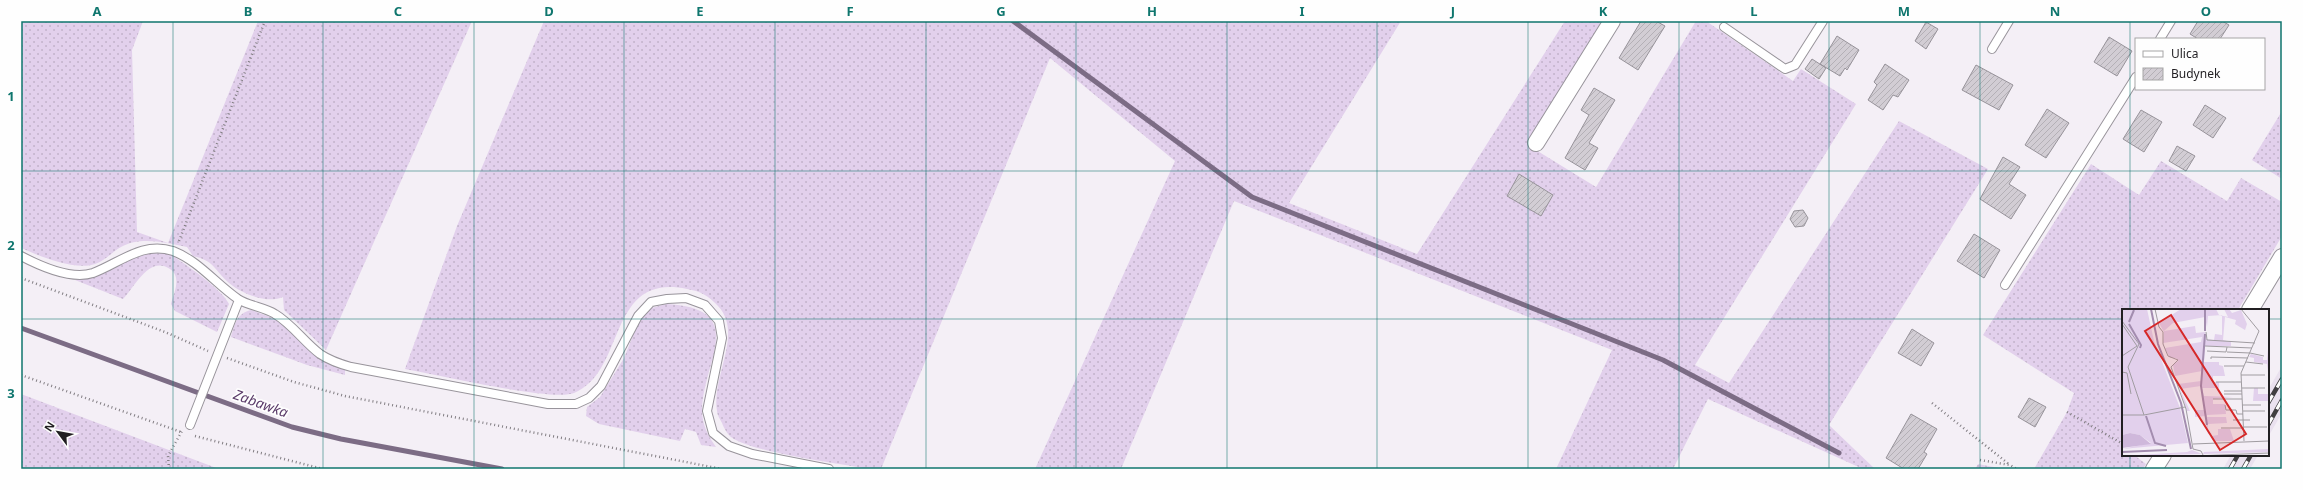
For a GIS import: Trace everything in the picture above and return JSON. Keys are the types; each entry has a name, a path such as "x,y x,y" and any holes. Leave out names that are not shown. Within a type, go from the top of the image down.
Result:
{"street":[{"path":"1536,143 1612,21"},
{"path":"2251,309 2282,257"},
{"path":"2154,469 2162,456"}],"lane":[{"path":"1724,27 1785,69 1795,65 1823,21"},
{"path":"1992,49 2009,21"},
{"path":"2161,38 2171,21"},
{"path":"2005,285 2135,79"},
{"path":"21,256 60,271 76,274 93,273 142,249 159,248 176,253 210,274 239,300 273,312 286,321 321,354 351,367 548,404 576,404 589,398 601,386 638,316 651,302 686,298 704,305 720,321 722,338 707,411 713,433 729,446 752,454 829,469"},
{"path":"190,425 239,300"}],"path":[{"path":"176,253 180,234 265,21"},
{"path":"21,278 165,332 216,357 294,382 345,396 722,469"},
{"path":"21,375 181,432 323,469"},
{"path":"1932,403 2017,469"},
{"path":"2067,412 2122,443"},
{"path":"169,469 168,456 181,432 190,425"},
{"path":"1980,460 2010,465"}],"shaded area":[{"path":"21,21 143,21 132,50 137,232 168,243 258,21 472,21 326,350 284,310 283,297 277,299 262,299 241,291 229,283 214,266 206,260 193,256 187,247 154,241 137,242 121,247 99,263 87,266 77,266 57,262 21,248"},
{"path":"544,21 1401,21 1289,203 1417,254 1565,21 1607,21 1531,147 1596,187 1696,21 1706,21 1793,81 1801,69 1856,104 1695,365 1729,383 1899,121 1988,169 1829,425 1875,469 1863,469 1708,399 1673,469 1556,469 1612,350 1234,201 1121,469 1035,469 1175,161 1050,58 881,469 869,469 818,461 757,448 731,437 727,433 718,414 716,398 728,343 728,329 725,317 718,306 704,294 692,290 661,288 643,295 630,309 620,327 603,366 591,382 574,393 562,395 519,391 405,369 457,226"},
{"path":"2282,111 2282,179 2252,160"},
{"path":"2161,161 2227,201 2241,178 2282,202 2282,236 2239,309 2122,309 2122,456 2135,456 2146,464 2143,469 2034,469 2067,412 2074,393 1983,335 2091,164 2139,195"},
{"path":"168,253 210,283 229,304 217,332 175,311 171,304 176,285 176,276 170,269 162,266 155,266 143,274 123,299 75,280 95,276 127,260 145,254"},
{"path":"666,304 692,308 707,315 715,326 716,340 704,392 702,410 706,430 716,447 701,445 696,432 685,429 680,441 599,424 586,416 587,407 600,397 624,358 639,321 652,308"},
{"path":"251,310 278,320 302,343 322,359 345,369 345,375 307,365 231,337 239,317"},
{"path":"2282,366 2282,413 2269,435 2269,388"},
{"path":"21,394 219,469 21,469"},
{"path":"2230,456 2257,456 2250,469 2223,469"},
{"path":"1978,464 2004,469 1975,469"}],"building":[{"path":"1641,21 1656,21 1665,26 1638,70 1619,58"},
{"path":"2198,21 2222,21 2229,25 2221,38 2196,38 2190,34"},
{"path":"1926,22 1938,29 1926,49 1915,41"},
{"path":"1837,36 1859,50 1847,70 1845,68 1840,76 1820,64"},
{"path":"2109,37 2132,51 2117,76 2094,62"},
{"path":"1812,59 1826,68 1819,79 1805,69"},
{"path":"1885,64 1909,80 1898,97 1893,95 1883,110 1868,100 1877,85 1874,82"},
{"path":"1976,65 2013,85 1999,110 1962,90"},
{"path":"1594,88 1615,100 1589,143 1598,148 1585,170 1565,158 1589,115 1581,110"},
{"path":"2205,105 2226,118 2213,138 2193,125"},
{"path":"2047,109 2069,123 2046,158 2025,145"},
{"path":"2141,110 2162,122 2144,152 2123,139"},
{"path":"2177,146 2195,156 2186,171 2169,161"},
{"path":"2003,157 2020,167 2009,184 2026,195 2011,219 1980,199"},
{"path":"1519,174 1553,195 1541,216 1507,196"},
{"path":"1803,210 1808,218 1804,226 1795,227 1790,219 1794,211"},
{"path":"1974,234 2000,250 1984,278 1957,261"},
{"path":"1912,329 1934,343 1921,366 1898,353"},
{"path":"2029,398 2046,407 2035,427 2018,417"},
{"path":"1911,414 1937,429 1924,452 1927,454 1918,469 1904,469 1886,458"}],"waterway":[{"path":"1013,21 1252,197 1663,360 1839,453"},
{"name":"Zabawka","path":"21,328 292,427 341,439 502,469"}],"railway":[{"path":"2269,401 2282,379"},
{"path":"2269,423 2282,400"},
{"path":"2230,469 2237,456"},
{"path":"2243,469 2250,456"}]}
